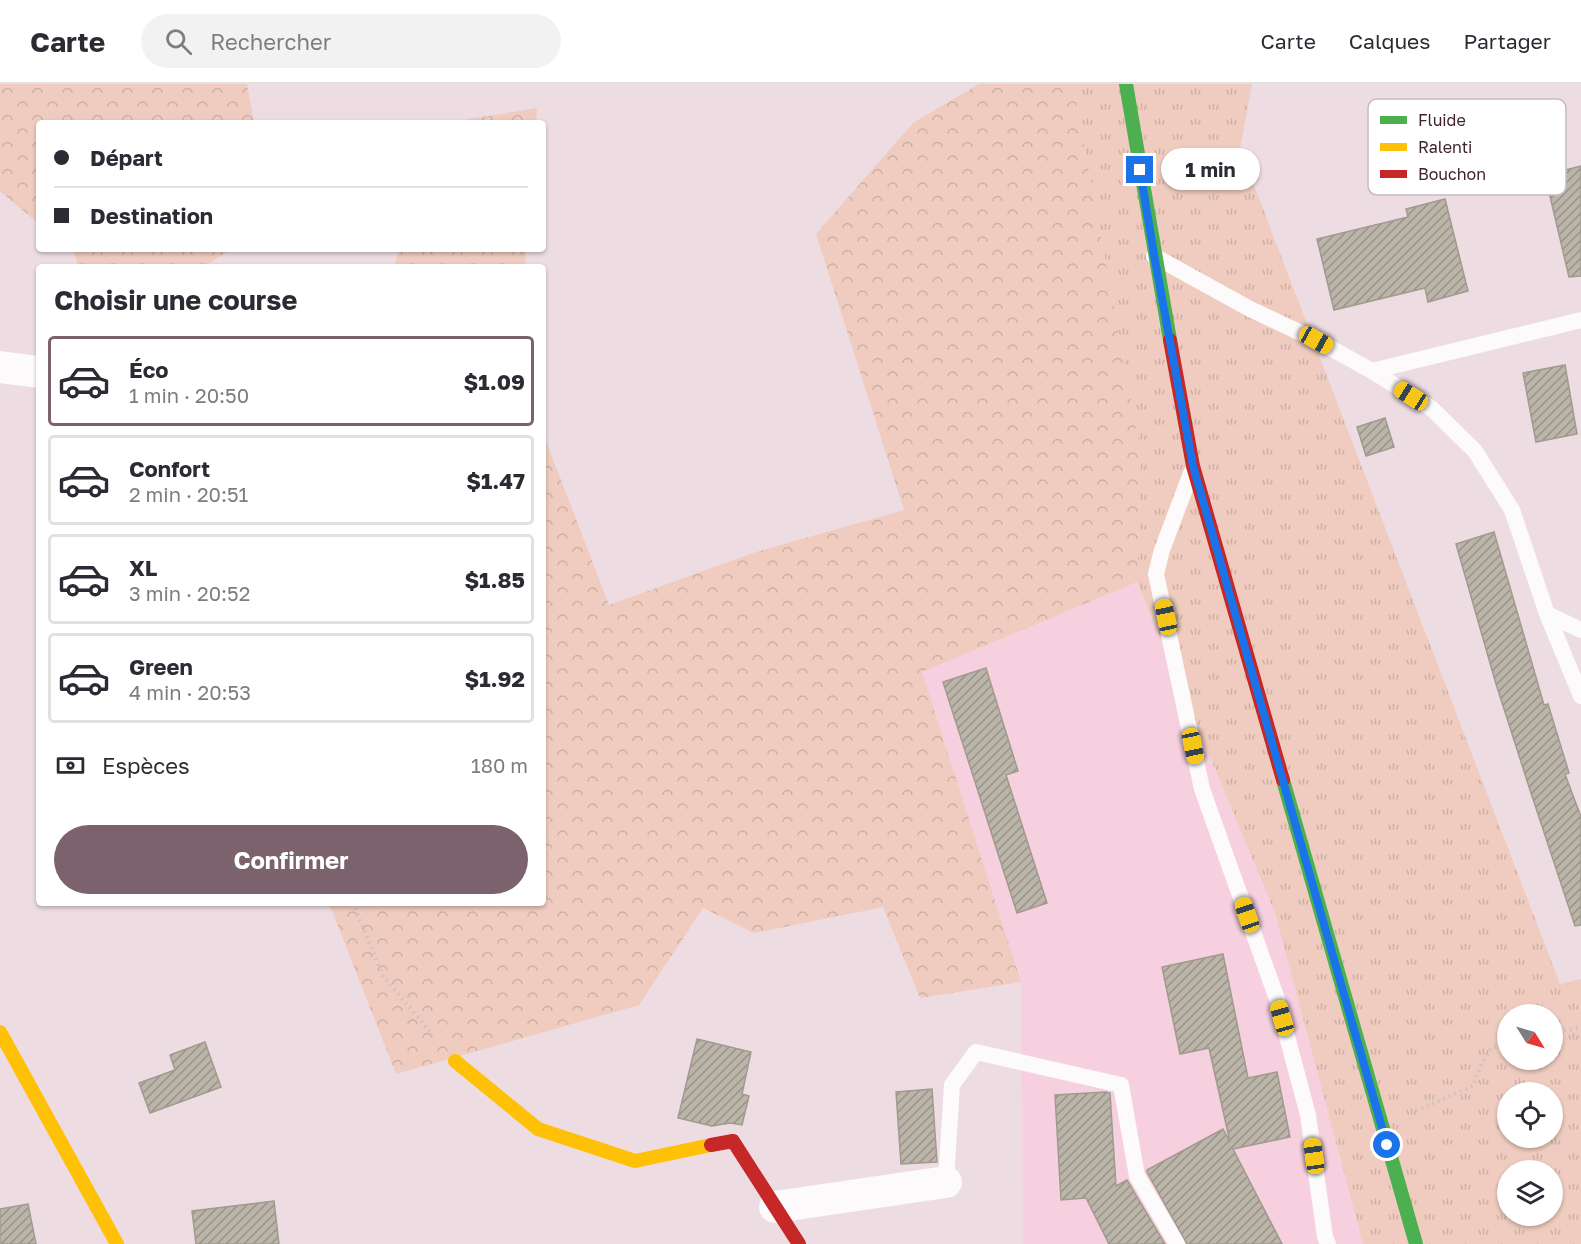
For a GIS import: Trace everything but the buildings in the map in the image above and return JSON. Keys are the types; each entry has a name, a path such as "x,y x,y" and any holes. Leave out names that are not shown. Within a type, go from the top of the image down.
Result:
{"main road":[{"path":"1126,84 1154,255 1193,466 1416,1244"},
{"path":"0,1032 117,1244"},
{"path":"455,1061 538,1129 635,1161 733,1141 799,1244"}],"street":[{"path":"0,367 36,372"},
{"path":"776,1207 946,1182"}],"lane":[{"path":"1154,255 1250,309 1316,340 1372,371 1431,408 1475,451 1512,510 1547,614 1581,696"},
{"path":"1372,371 1581,320"},
{"path":"1193,466 1162,550 1156,574 1202,789 1276,999 1308,1115 1325,1237 1328,1244"},
{"path":"1547,614 1581,630"},
{"path":"946,1182 952,1085 976,1052 1121,1085 1137,1176 1177,1244"}],"path":[{"path":"354,906 383,976 455,1061"},
{"path":"1563,1030 1581,1028"},
{"path":"1381,1126 1473,1086 1480,1067 1491,1048 1497,1046"}],"shaded area":[{"path":"1137,582 1275,913 1363,1244 1023,1244 1021,982 922,672"}],"green space":[{"path":"0,84 247,84 253,120 36,120 36,221 0,191"},
{"path":"979,84 1073,84 1141,454 1137,582 922,672 1021,982 920,998 883,907 754,933 703,908 639,1005 396,1074 330,906 546,906 546,441 609,605 756,552 904,510 816,234 913,123"},
{"path":"1073,84 1252,84 1240,149 1560,984 1581,979 1581,1244 1363,1244 1275,913 1137,582 1141,454"},
{"path":"537,108 536,120 463,120"},
{"path":"227,252 208,264 78,264 74,253"},
{"path":"398,252 526,252 525,264 396,264"}],"traffic: fast":[{"path":"1126,84 1170,340"},
{"path":"1283,780 1416,1244"}],"traffic: slow":[{"path":"0,1032 117,1244"},
{"path":"455,1061 538,1129 635,1161 711,1145"}],"traffic: jam":[{"path":"1170,340 1193,466 1283,780"},
{"path":"711,1145 733,1141 799,1244"}],"route":[{"path":"1140,170 1193,466 1387,1145"}]}
